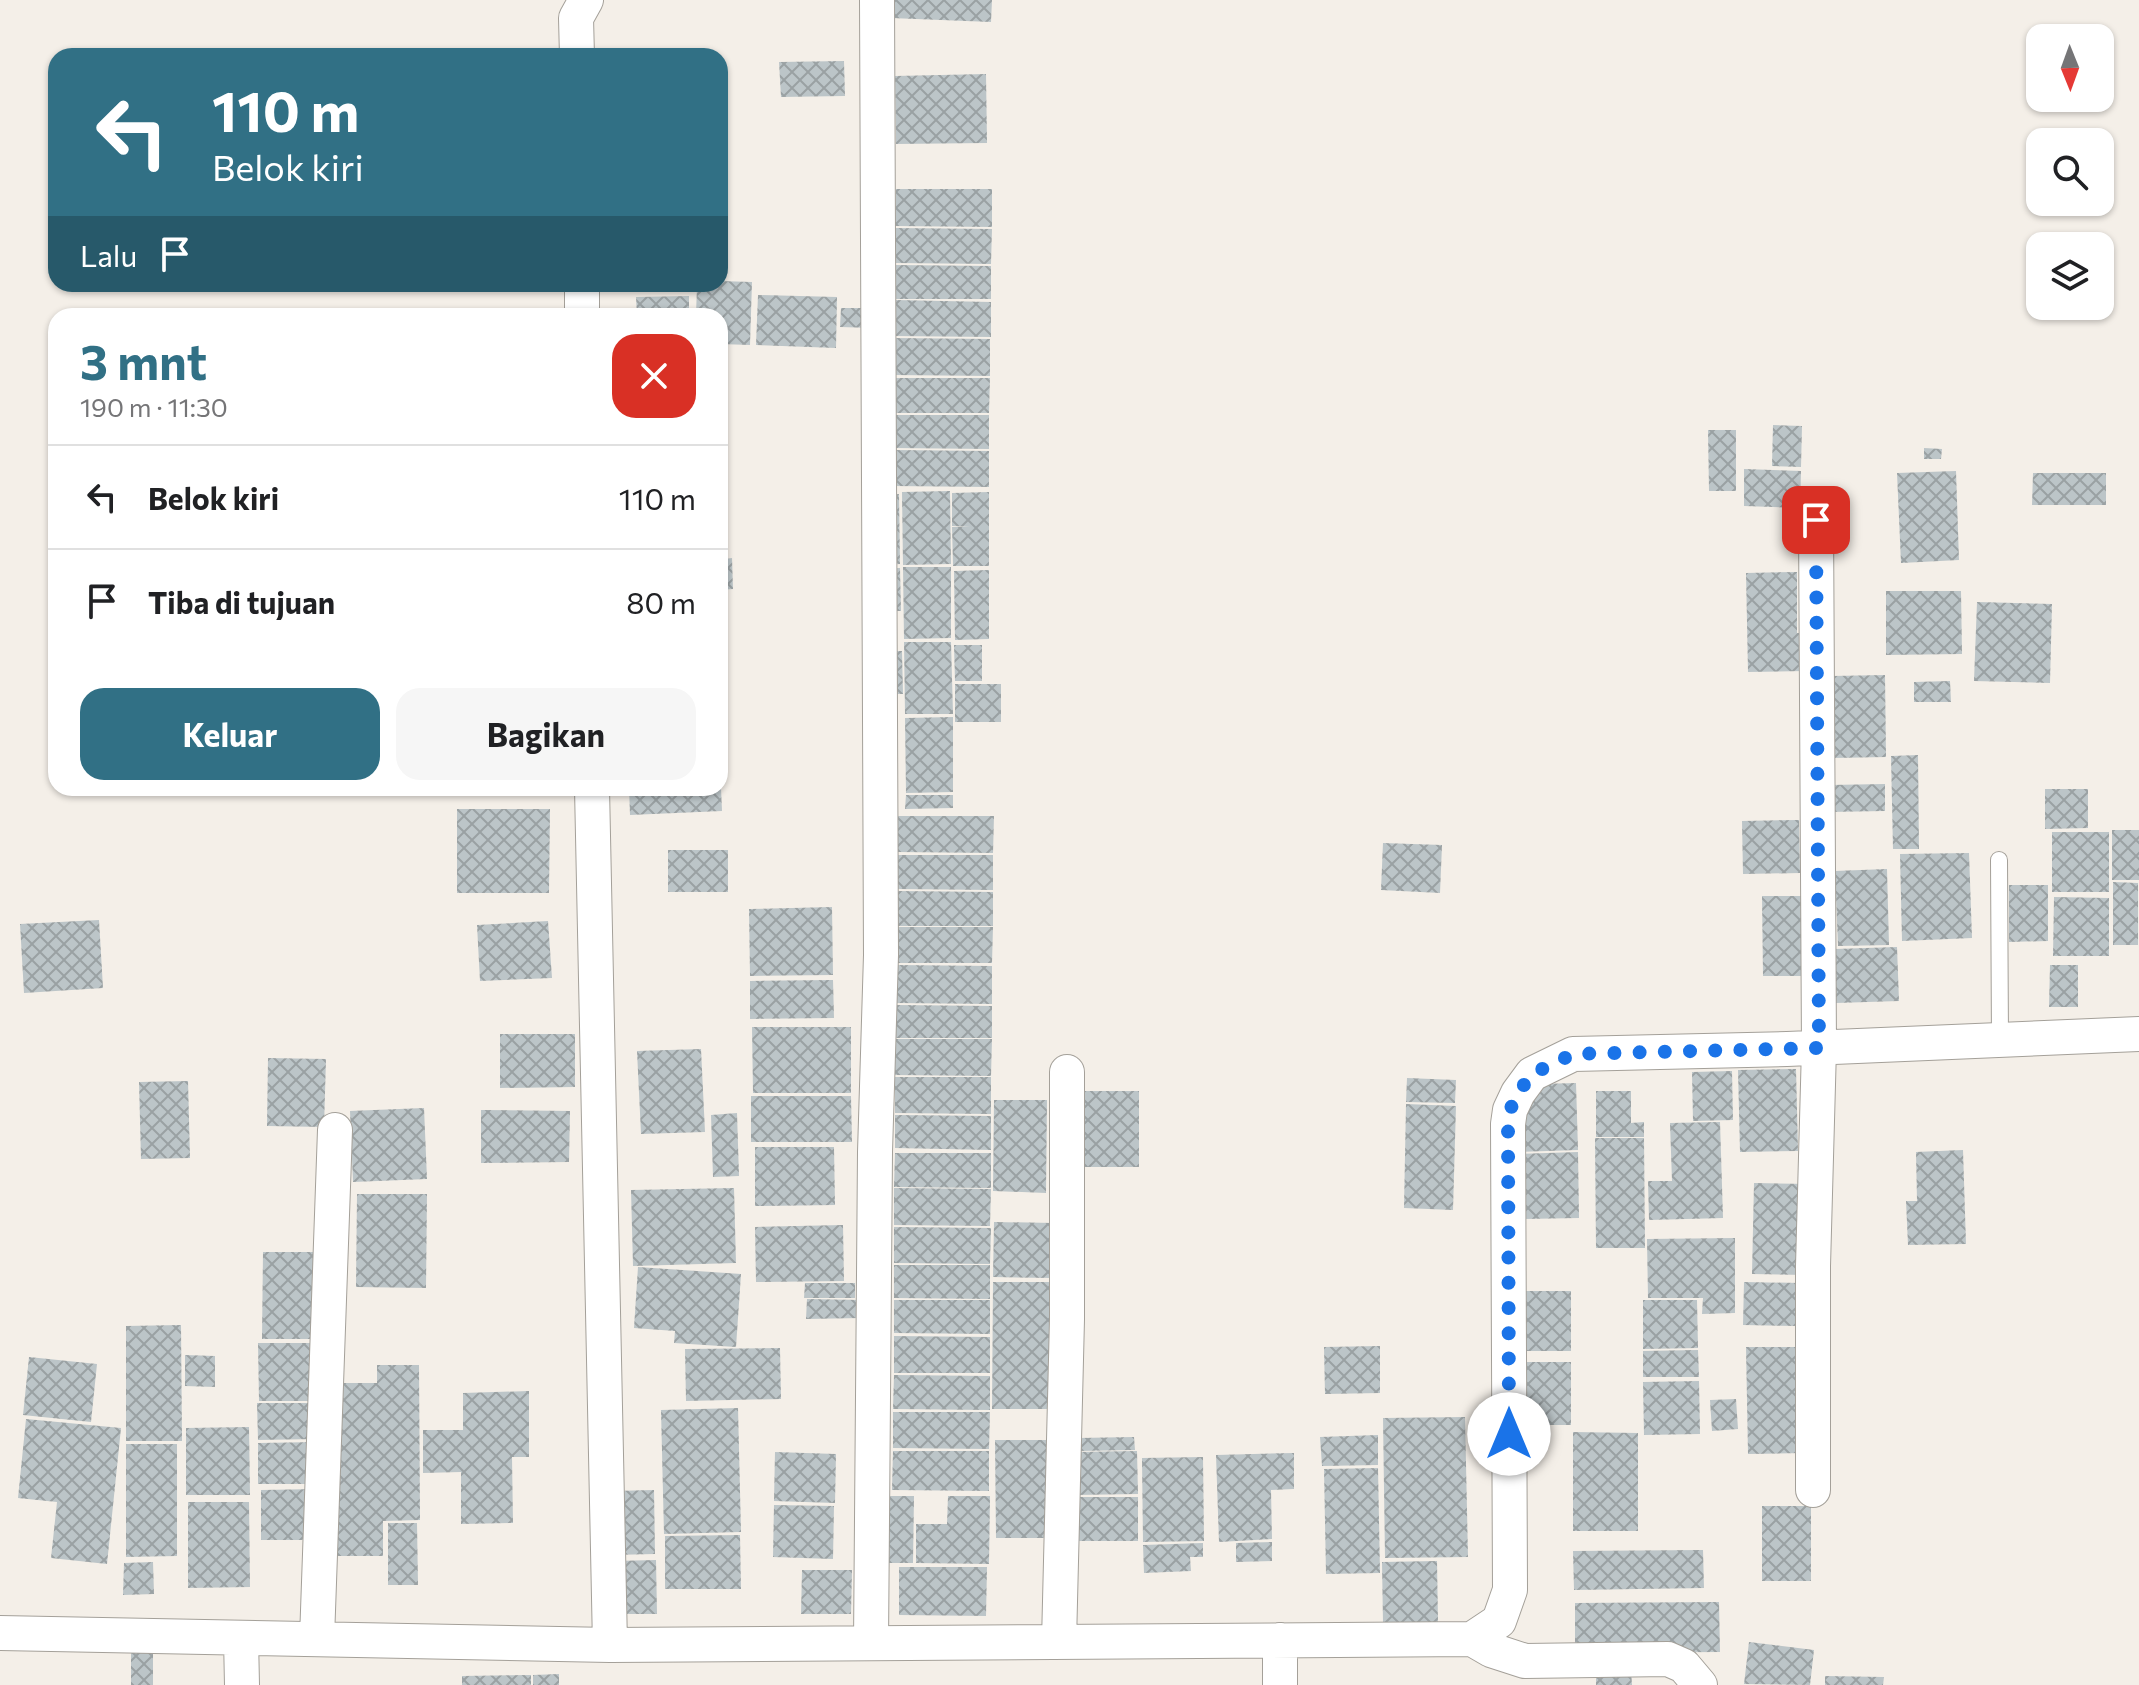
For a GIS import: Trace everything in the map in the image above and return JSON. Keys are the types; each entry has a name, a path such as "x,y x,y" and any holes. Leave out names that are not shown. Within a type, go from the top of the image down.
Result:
{"street":[{"path":"577,48 576,18 586,0"},
{"path":"871,1643 875,1152 881,955 877,0"},
{"path":"1813,1490 1813,1266 1819,1048 1816,520"},
{"path":"592,796 610,1645"},
{"path":"1472,1639 1499,1621 1510,1590 1508,1124 1518,1093 1532,1074 1573,1054 1819,1048 2139,1034"},
{"path":"1059,1642 1067,1319 1067,1072"},
{"path":"317,1639 335,1130"},
{"path":"0,1633 610,1645 1472,1639 1491,1650 1525,1661 1668,1659 1684,1666 1700,1685"},
{"path":"241,1638 242,1685"},
{"path":"1280,1640 1280,1685"}],"lane":[{"path":"1999,860 2000,1040"}],"building":[{"path":"892,0 992,0 991,22 891,18"},
{"path":"844,61 845,96 781,97 779,62"},
{"path":"986,74 987,143 896,144 895,76"},
{"path":"896,189 992,189 992,227 895,226"},
{"path":"895,228 992,229 991,264 895,263"},
{"path":"895,265 991,266 991,299 895,299"},
{"path":"728,281 752,282 750,345 728,344 728,308 696,308 697,292 728,292"},
{"path":"758,295 837,297 836,348 756,345"},
{"path":"689,296 689,308 637,308 636,297"},
{"path":"895,300 991,302 991,337 894,336"},
{"path":"841,308 872,308 872,328 840,327"},
{"path":"894,338 990,339 990,376 893,375"},
{"path":"893,378 990,378 989,413 893,413"},
{"path":"893,415 989,415 989,449 893,448"},
{"path":"1773,425 1802,426 1801,467 1772,466"},
{"path":"1708,430 1736,430 1736,491 1709,491"},
{"path":"1924,448 1942,449 1941,459 1924,459"},
{"path":"893,450 989,451 989,487 893,486"},
{"path":"1744,469 1801,471 1800,508 1744,506"},
{"path":"1956,471 1959,560 1901,563 1897,473"},
{"path":"2033,473 2106,473 2106,505 2032,505"},
{"path":"950,491 951,564 903,565 902,492"},
{"path":"989,492 989,566 953,566 952,527 970,527 952,526 952,493"},
{"path":"899,494 900,564 885,565 884,495"},
{"path":"728,558 732,558 733,589 728,589"},
{"path":"903,567 951,567 951,638 904,639"},
{"path":"885,568 900,568 901,611 886,611"},
{"path":"989,570 989,639 955,640 954,571"},
{"path":"1797,572 1797,633 1805,633 1805,671 1748,672 1746,573"},
{"path":"1886,591 1961,591 1962,654 1886,655"},
{"path":"1977,602 2052,604 2050,683 1974,681"},
{"path":"904,642 951,642 953,714 905,714"},
{"path":"954,645 982,645 982,681 955,681"},
{"path":"883,651 902,651 903,694 884,694"},
{"path":"1885,675 1886,757 1834,758 1832,676"},
{"path":"1950,681 1951,702 1914,702 1914,682"},
{"path":"955,684 1001,684 1001,722 955,722"},
{"path":"953,717 953,792 906,793 905,718"},
{"path":"1918,755 1919,849 1893,849 1891,756"},
{"path":"1885,784 1885,811 1828,812 1828,785"},
{"path":"2045,789 2088,789 2088,828 2045,829"},
{"path":"906,795 953,795 953,808 905,809"},
{"path":"629,796 721,796 722,811 630,815"},
{"path":"457,809 550,809 549,893 457,893"},
{"path":"897,816 994,816 993,853 897,852"},
{"path":"1799,820 1800,873 1743,874 1742,821"},
{"path":"2112,830 2139,830 2139,880 2112,880"},
{"path":"2052,832 2109,832 2109,892 2052,892"},
{"path":"1383,843 1442,845 1440,893 1381,890"},
{"path":"668,850 728,850 728,892 668,892"},
{"path":"1969,853 1972,938 1902,941 1900,854"},
{"path":"897,855 993,855 993,890 897,889"},
{"path":"1887,869 1889,945 1838,946 1835,871"},
{"path":"2113,882 2138,883 2138,945 2113,945"},
{"path":"2009,885 2048,885 2048,941 2009,942"},
{"path":"897,891 993,892 993,926 896,926"},
{"path":"1762,896 1813,896 1813,976 1763,976"},
{"path":"2054,897 2109,898 2109,956 2053,956"},
{"path":"832,907 833,975 750,976 749,909"},
{"path":"99,920 103,988 24,993 20,924"},
{"path":"548,921 552,978 480,981 477,925"},
{"path":"896,927 993,927 992,963 896,963"},
{"path":"1897,947 1899,1001 1836,1003 1835,949"},
{"path":"896,965 992,966 992,1004 896,1003"},
{"path":"2050,965 2078,965 2078,1007 2049,1007"},
{"path":"833,980 834,1018 750,1019 750,981"},
{"path":"896,1005 992,1006 992,1038 895,1038"},
{"path":"752,1027 851,1027 851,1093 753,1093"},
{"path":"500,1034 575,1034 575,1087 500,1088"},
{"path":"895,1039 992,1039 991,1076 895,1075"},
{"path":"701,1049 705,1132 641,1134 637,1051"},
{"path":"268,1058 326,1059 324,1127 267,1126"},
{"path":"1796,1069 1798,1151 1740,1152 1738,1070"},
{"path":"1732,1071 1733,1120 1693,1121 1692,1072"},
{"path":"895,1077 991,1077 991,1114 895,1113"},
{"path":"1407,1078 1456,1080 1455,1103 1406,1102"},
{"path":"188,1081 190,1158 141,1159 139,1082"},
{"path":"1576,1083 1578,1150 1516,1152 1515,1122 1540,1084"},
{"path":"1077,1091 1139,1091 1139,1167 1078,1167"},
{"path":"1596,1091 1631,1091 1631,1123 1644,1122 1644,1137 1596,1137"},
{"path":"751,1096 851,1096 852,1142 751,1142"},
{"path":"994,1100 1047,1100 1046,1193 993,1191"},
{"path":"1406,1104 1456,1106 1453,1210 1404,1208"},
{"path":"424,1108 427,1179 353,1182 350,1111"},
{"path":"481,1110 570,1111 569,1162 481,1163"},
{"path":"737,1113 739,1176 713,1177 711,1115"},
{"path":"895,1115 991,1116 991,1150 895,1148"},
{"path":"1720,1122 1723,1218 1649,1220 1648,1181 1672,1181 1670,1123"},
{"path":"1595,1138 1644,1138 1645,1248 1596,1248"},
{"path":"755,1147 834,1147 835,1205 755,1206"},
{"path":"1963,1150 1966,1244 1908,1245 1906,1201 1917,1201 1916,1152"},
{"path":"1578,1152 1579,1218 1518,1219 1516,1154"},
{"path":"895,1153 991,1153 991,1188 894,1187"},
{"path":"1754,1183 1808,1184 1806,1275 1752,1274"},
{"path":"734,1188 736,1263 633,1266 631,1190"},
{"path":"894,1188 991,1189 990,1226 894,1225"},
{"path":"357,1194 427,1194 426,1288 356,1287"},
{"path":"994,1222 1053,1223 1052,1278 993,1277"},
{"path":"843,1225 844,1281 756,1282 755,1227"},
{"path":"894,1227 991,1228 990,1264 894,1263"},
{"path":"1735,1238 1735,1313 1702,1314 1703,1298 1648,1298 1647,1239"},
{"path":"263,1252 317,1252 316,1339 262,1339"},
{"path":"894,1265 990,1265 990,1299 894,1298"},
{"path":"638,1267 741,1274 736,1347 674,1343 675,1331 634,1328"},
{"path":"993,1282 1056,1282 1054,1409 992,1409"},
{"path":"1744,1282 1799,1283 1799,1326 1743,1325"},
{"path":"805,1283 855,1283 855,1298 804,1298"},
{"path":"1513,1291 1571,1291 1571,1351 1513,1351"},
{"path":"807,1299 861,1300 861,1318 806,1319"},
{"path":"894,1300 990,1300 990,1334 894,1333"},
{"path":"1643,1300 1697,1300 1698,1348 1643,1349"},
{"path":"181,1325 182,1441 126,1441 126,1326"},
{"path":"894,1336 990,1337 990,1373 894,1373"},
{"path":"258,1343 316,1343 316,1401 259,1401"},
{"path":"1380,1346 1380,1393 1325,1394 1324,1347"},
{"path":"1746,1347 1800,1347 1802,1453 1748,1454"},
{"path":"780,1348 781,1399 686,1401 685,1349"},
{"path":"1698,1350 1699,1377 1643,1377 1643,1351"},
{"path":"185,1355 215,1356 215,1387 185,1386"},
{"path":"29,1357 97,1364 91,1422 23,1415"},
{"path":"1515,1362 1571,1362 1571,1425 1515,1425"},
{"path":"377,1365 419,1365 420,1520 383,1521 383,1556 336,1556 335,1383 377,1383"},
{"path":"894,1375 990,1376 990,1410 893,1409"},
{"path":"1699,1381 1700,1434 1644,1435 1643,1382"},
{"path":"529,1391 529,1457 512,1457 513,1523 461,1524 461,1472 423,1473 423,1430 463,1430 463,1393"},
{"path":"1736,1399 1738,1429 1712,1431 1710,1400"},
{"path":"257,1403 318,1403 318,1439 258,1440"},
{"path":"738,1408 741,1532 664,1534 661,1410"},
{"path":"893,1412 990,1412 989,1449 893,1448"},
{"path":"1465,1417 1468,1557 1385,1558 1383,1418"},
{"path":"26,1419 121,1428 107,1564 51,1558 57,1502 18,1498"},
{"path":"249,1427 250,1495 186,1495 186,1428"},
{"path":"1573,1432 1638,1433 1638,1531 1573,1531"},
{"path":"1378,1435 1378,1465 1322,1466 1320,1437"},
{"path":"1134,1437 1135,1450 1078,1451 1078,1438"},
{"path":"995,1440 1061,1440 1050,1538 996,1538"},
{"path":"318,1442 318,1484 258,1484 258,1443"},
{"path":"126,1444 177,1444 177,1556 126,1557"},
{"path":"893,1451 989,1451 989,1491 892,1490"},
{"path":"1137,1451 1138,1494 1076,1495 1075,1452"},
{"path":"775,1452 836,1454 835,1503 774,1501"},
{"path":"1294,1453 1294,1489 1271,1490 1272,1539 1219,1542 1216,1455"},
{"path":"1203,1457 1204,1541 1143,1542 1142,1458"},
{"path":"1378,1468 1380,1573 1326,1574 1324,1469"},
{"path":"318,1489 318,1540 261,1540 261,1490"},
{"path":"654,1490 655,1554 612,1555 612,1491"},
{"path":"885,1496 914,1496 913,1563 884,1563"},
{"path":"948,1496 990,1496 989,1564 916,1563 916,1524 947,1524"},
{"path":"1075,1497 1138,1497 1138,1541 1075,1541"},
{"path":"188,1502 249,1502 250,1587 188,1588"},
{"path":"774,1505 834,1506 833,1559 773,1557"},
{"path":"1762,1506 1811,1506 1811,1581 1762,1581"},
{"path":"388,1523 417,1523 418,1585 388,1585"},
{"path":"740,1535 741,1589 665,1589 665,1536"},
{"path":"1272,1542 1272,1561 1236,1562 1236,1543"},
{"path":"1203,1543 1203,1557 1190,1557 1191,1571 1144,1573 1143,1545"},
{"path":"1703,1550 1704,1588 1574,1590 1573,1551"},
{"path":"656,1560 657,1614 614,1614 614,1561"},
{"path":"1437,1561 1438,1622 1383,1623 1382,1562"},
{"path":"153,1562 154,1594 123,1595 124,1563"},
{"path":"899,1567 987,1567 986,1616 899,1615"},
{"path":"802,1570 852,1570 851,1614 801,1614"},
{"path":"1719,1602 1720,1652 1575,1653 1575,1603"},
{"path":"1749,1642 1814,1650 1810,1685 1744,1684"},
{"path":"131,1651 153,1651 153,1685 131,1685"},
{"path":"1631,1669 1632,1685 1596,1685 1596,1671"},
{"path":"559,1674 559,1685 533,1685 533,1675"},
{"path":"531,1675 531,1685 462,1685 462,1676"},
{"path":"1825,1676 1884,1677 1883,1685 1825,1685"}],"route":[{"path":"1509,1434 1508,1124 1518,1093 1532,1074 1573,1054 1819,1048 1816,520"}]}
